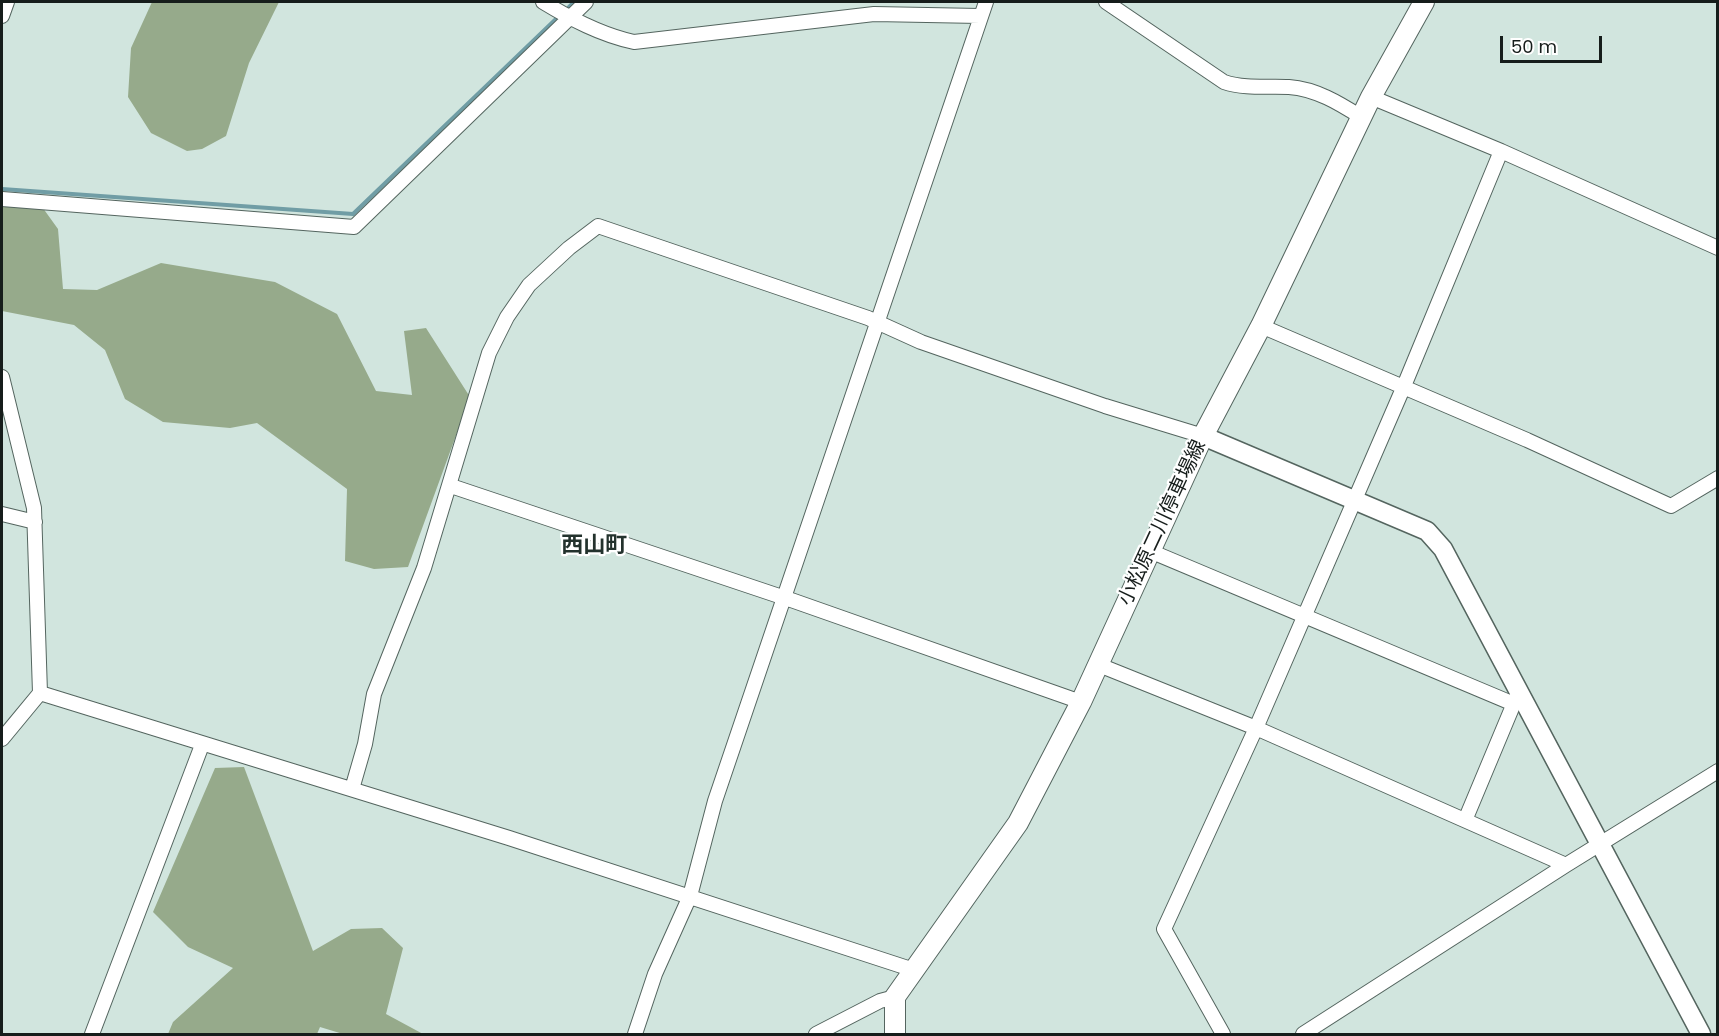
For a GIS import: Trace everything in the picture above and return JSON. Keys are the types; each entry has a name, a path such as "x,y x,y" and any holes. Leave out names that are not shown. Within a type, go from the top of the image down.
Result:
{"main road":[{"name":"小松原二川停車場線","path":"895,997 1018,823 1082,702 1203,436 1261,326 1371,97 1424,2"},
{"path":"895,997 896,1035"}],"street":[{"path":"2,16 7,2"},
{"path":"543,2 569,18 616,38 634,42 874,14 980,16"},
{"path":"2,199 354,227 586,2"},
{"path":"635,1035 656,974 690,896 715,801 986,2"},
{"path":"1106,2 1224,82 1237,86 1292,87 1327,96 1362,117"},
{"path":"1371,97 1501,151 1718,248"},
{"path":"1223,1035 1164,928 1256,728 1404,387 1501,151"},
{"path":"352,789 365,744 374,694 424,568 451,486 489,353 507,317 529,285 569,248 598,226 879,323 921,342 1105,406 1203,436 1427,531 1437,543 1516,698 1701,1035"},
{"path":"1261,326 1671,506 1718,478"},
{"path":"2,377 34,508 40,693 2,739"},
{"path":"451,486 784,598 1082,702"},
{"path":"2,514 35,522"},
{"path":"1150,551 1516,698"},
{"path":"1099,665 1256,728 1466,818 1566,865"},
{"path":"40,693 690,896 914,970"},
{"path":"1466,818 1516,698"},
{"path":"92,1035 202,745"},
{"path":"1303,1035 1566,865 1718,771"},
{"path":"816,1035 880,1001 895,997"}],"green space":[{"path":"152,2 279,2 249,63 226,136 202,149 187,151 151,133 128,97 131,48"},
{"path":"2,200 40,204 58,229 63,289 97,290 161,263 275,282 337,314 376,391 412,395 404,331 426,328 470,397 408,567 374,569 345,561 347,489 257,423 230,428 163,422 125,399 105,350 74,325 2,311"},
{"path":"244,767 313,951 351,929 382,928 403,948 386,1014 423,1034 343,1034 320,1027 317,1034 168,1034 173,1022 233,968 188,947 153,912 215,768"}],"waterway":[{"path":"569,7 574,2"},
{"path":"2,189 353,214 557,18"}],"district":[{"name":"西山町","path":"594,546"}]}
